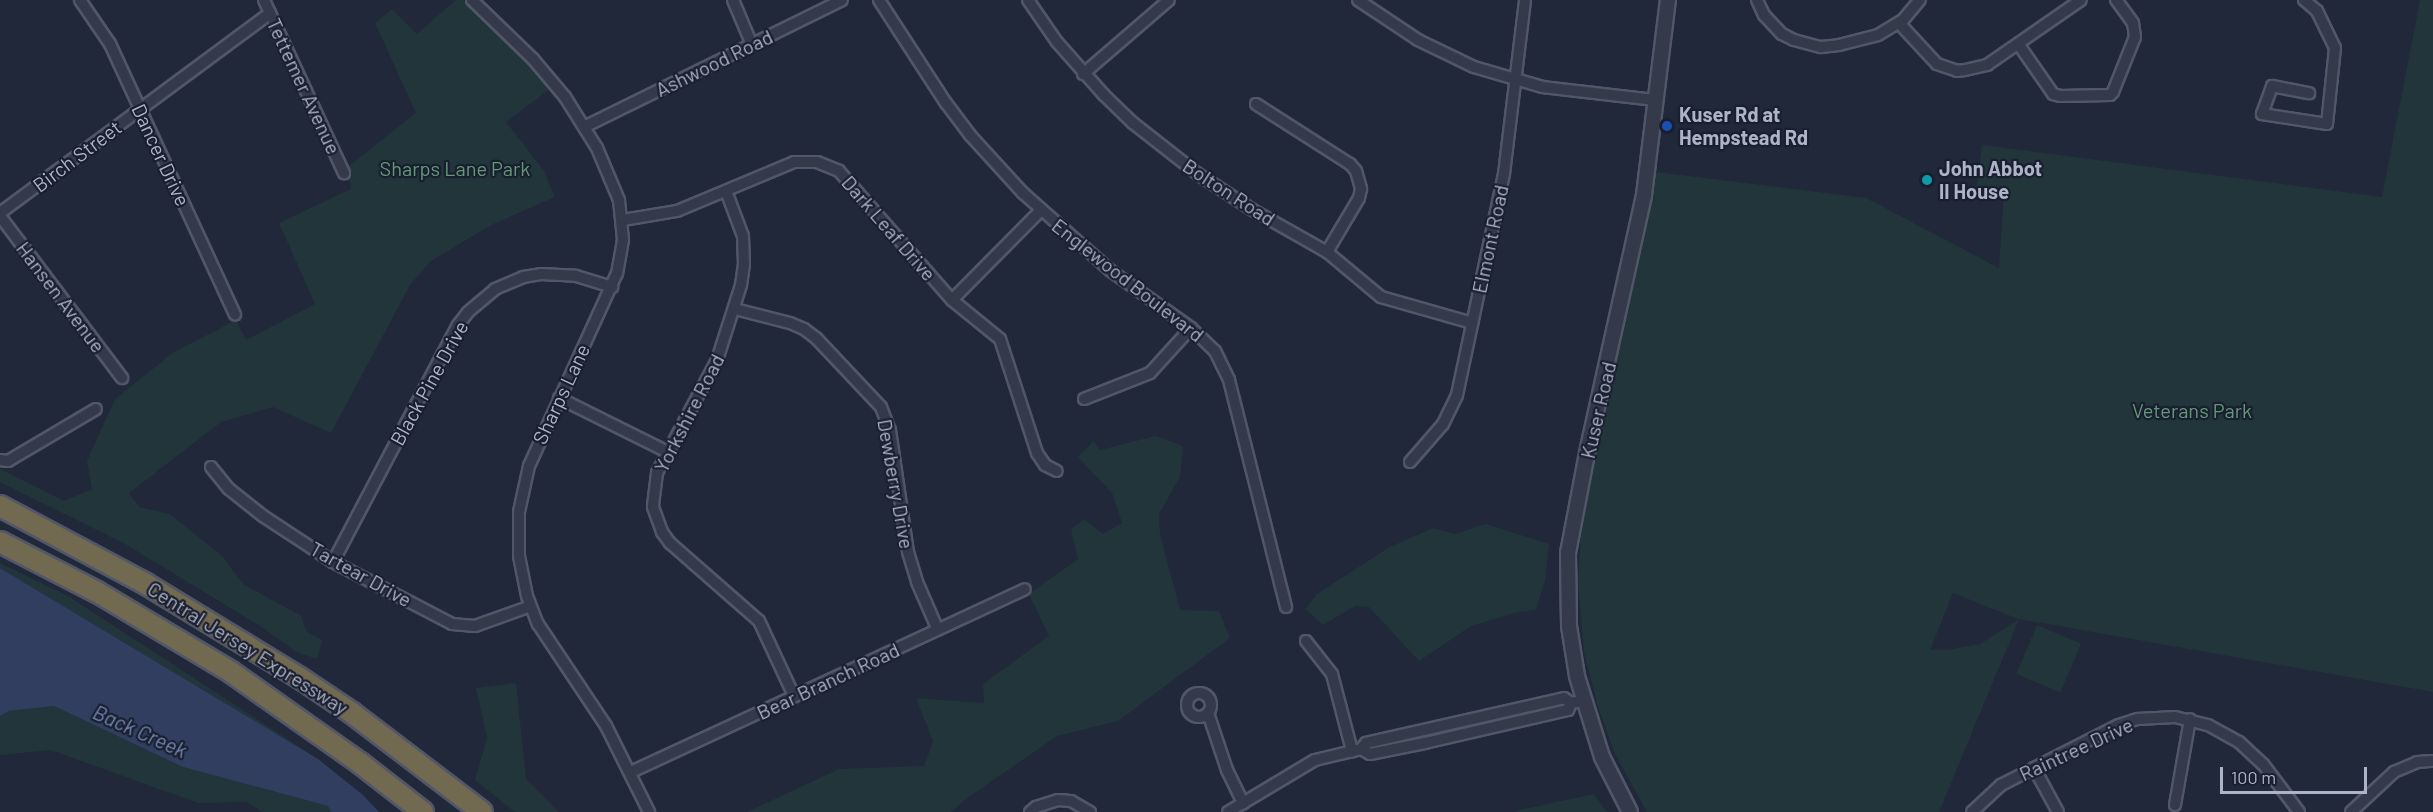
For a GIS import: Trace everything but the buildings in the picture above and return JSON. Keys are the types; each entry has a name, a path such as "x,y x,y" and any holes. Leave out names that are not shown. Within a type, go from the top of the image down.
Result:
{"highway":[{"name":"Central Jersey Expressway","path":"0,506 147,584 300,678 352,713 482,812"},
{"name":"Central Jersey Expressway","path":"0,542 97,592 231,672 352,757 423,812"}],"street":[{"name":"Dancer Drive","path":"80,0 110,44 235,315"},
{"name":"Tettemer Avenue","path":"264,0 344,173"},
{"name":"Sharps Lane","path":"472,0 533,59 565,96 586,126 614,184 623,220 621,258 612,287 529,466 519,513 519,556 531,606 548,641 606,726 649,812"},
{"path":"733,0 752,45"},
{"name":"Ashwood Road","path":"586,126 842,0"},
{"name":"Englewood Boulevard","path":"879,0 945,104 996,165 1041,210 1111,271 1191,328 1215,351 1229,380 1286,607"},
{"name":"Bolton Road","path":"1028,0 1083,74 1133,123 1198,174 1251,209 1327,252 1380,297 1472,323"},
{"path":"1083,74 1169,0"},
{"path":"1358,0 1428,45 1474,67 1516,80 1571,91 1656,100"},
{"name":"Elmont Road","path":"1410,462 1443,424 1457,395 1504,174 1525,0"},
{"name":"Kuser Road","path":"1630,812 1577,702 1569,626 1568,553 1588,448 1644,195 1668,0"},
{"path":"1757,0 1772,25 1794,40 1808,45 1839,45 1878,35 1899,23 1920,0"},
{"path":"1899,23 1928,57 1937,64 1957,71 1977,69 2019,45 2081,0"},
{"path":"2019,45 2053,94 2060,96 2110,95 2135,37 2133,23 2116,0"},
{"path":"2308,93 2271,86 2262,114 2327,124 2335,48 2317,10 2309,1"},
{"name":"Birch Street","path":"0,214 270,13"},
{"path":"1256,104 1350,164 1356,171 1361,189 1359,198 1327,252"},
{"name":"Dark Leaf Drive","path":"623,220 677,211 794,162 806,161 828,165 848,178 899,242 952,300 1000,339 1037,453 1046,465 1057,471"},
{"name":"Yorkshire Road","path":"726,191 739,222 745,250 735,309 717,360 657,473 652,497 656,520 662,532 675,547 759,621 794,696"},
{"path":"952,300 1041,210"},
{"name":"Hansen Avenue","path":"0,214 122,378"},
{"name":"Black Pine Drive","path":"333,562 458,324 468,312 495,289 524,277 541,274 576,276 612,287"},
{"name":"Dewberry Drive","path":"735,309 790,323 804,329 816,338 881,407 890,430 908,552 915,577 938,630"},
{"path":"1084,399 1150,373 1191,328"},
{"path":"559,398 668,452"},
{"path":"2,461 96,409"},
{"name":"Tartear Drive","path":"211,467 229,489 263,516 333,562 452,624 463,626 486,624 531,606"},
{"name":"Bear Branch Road","path":"631,772 1025,589"},
{"path":"1306,641 1332,674 1357,750"},
{"path":"1228,812 1315,760 1357,750 1366,743 1564,698 1577,702"},
{"path":"1357,750 1370,754 1568,710 1577,702"},
{"path":"1208,713 1227,770 1243,803"},
{"name":"Raintree Drive","path":"1972,812 2001,785 2034,768 2119,725 2156,718 2190,719 2224,733 2252,752 2299,812"},
{"path":"2175,805 2190,719"},
{"path":"1463,721 1466,733"},
{"path":"2351,812 2394,772 2417,762 2433,761"},
{"path":"2034,768 2058,812"},
{"path":"1030,812 1036,807 1058,800 1071,801 1090,812"}],"green space":[{"name":"Sharps Lane Park","path":"456,0 463,0 510,42 551,88 506,122 544,171 555,197 491,225 431,261 410,285 331,433 273,407 221,422 129,493 139,507 170,514 223,557 243,584 301,616 306,631 322,640 317,659 297,652 257,624 125,544 0,482 0,469 64,501 92,489 87,461 115,399 174,352 236,320 246,340 315,304 279,223 351,189 348,167 416,113 375,23 392,9 417,34"},
{"name":"Veterans Park","path":"2420,0 2433,0 2433,692 2019,619 1939,812 1647,812 1615,754 1598,707 1584,652 1578,581 1581,532 1648,171 1866,198 1999,268 2004,193 1976,191 1982,145 2382,197","holes":["1953,593 2018,619 1980,644 1947,650 1930,650"]},
{"path":"1155,436 1183,446 1180,477 1159,514 1160,534 1180,610 1219,611 1230,638 1118,721 1057,736 966,799 951,812 747,812 839,769 924,766 933,741 916,698 984,703 983,684 1049,636 1029,594 1078,559 1071,529 1084,519 1103,534 1122,523 1112,493 1078,457 1094,441 1100,450"},
{"path":"1486,524 1549,544 1545,580 1536,610 1518,612 1471,626 1419,661 1369,607 1355,606 1323,625 1305,609 1317,594 1388,548 1433,528 1455,534"},
{"path":"0,563 68,596 318,759 0,568"},
{"path":"2037,625 2081,644 2060,693 2016,674"},
{"path":"516,683 526,779 559,812 515,812 475,780 487,738 476,688"},
{"path":"54,706 183,767 328,806 331,812 262,812 247,802 198,803 51,750 0,755 0,716 9,711"},
{"path":"1594,794 1607,812 1516,812 1519,810"}],"water":[{"name":"Back Creek","path":"0,568 318,759 363,795 379,812 331,812 328,806 183,767 54,706 9,711 0,716"}],"place":[{"name":"Kuser Rd at Hempstead Rd","path":"1667,126"},
{"name":"John Abbot II House","path":"1927,180"}]}
